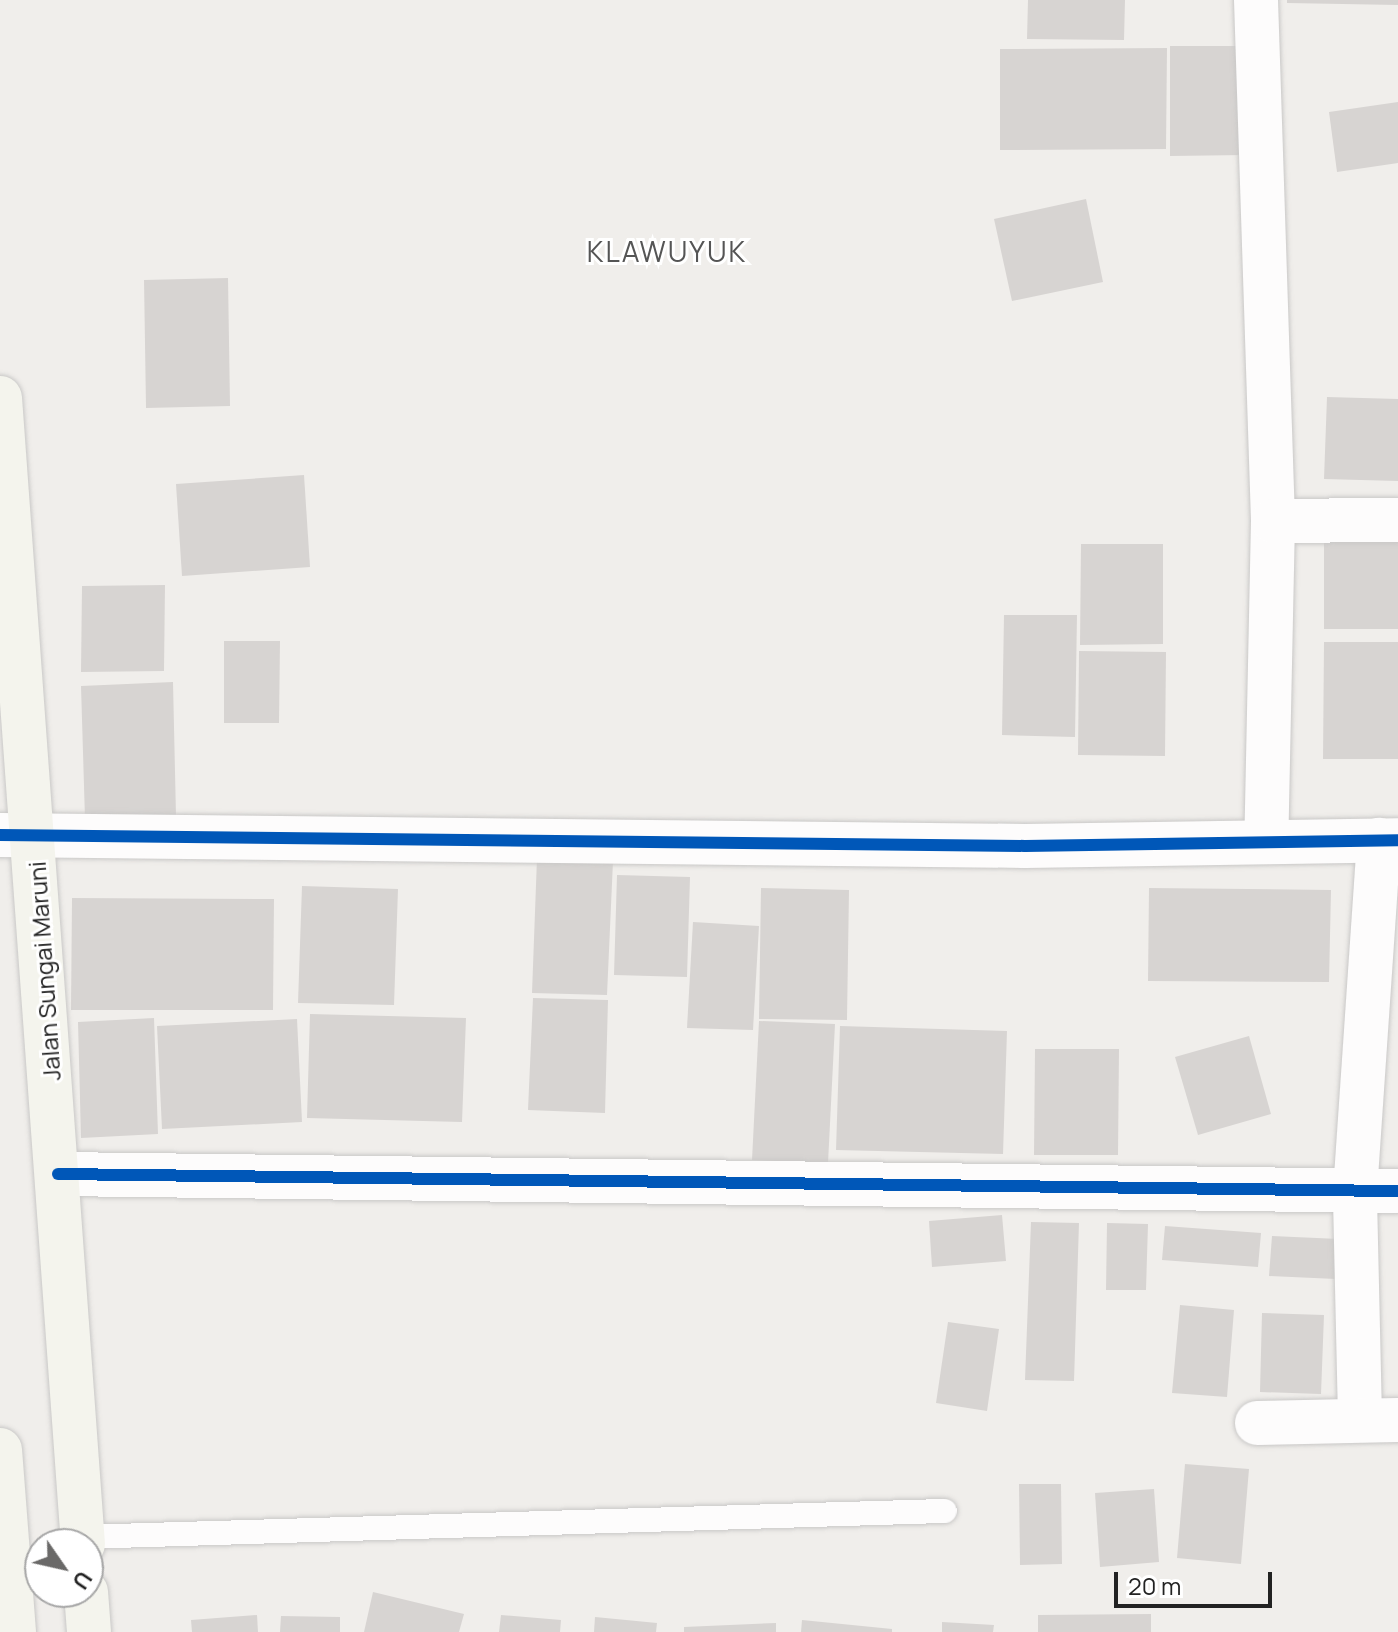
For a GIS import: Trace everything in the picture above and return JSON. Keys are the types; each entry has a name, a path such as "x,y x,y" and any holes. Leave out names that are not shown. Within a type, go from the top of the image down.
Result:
{"main road":[{"name":"Jalan Sungai Maruni","path":"0,398 17,835 58,1174 81,1528"},
{"path":"0,1450 14,1632"},
{"path":"87,1608 89,1632"}],"street":[{"path":"1256,0 1273,521 1266,842"},
{"path":"1273,521 1398,520"},
{"path":"17,835 1025,846 1388,840 1355,1192 1379,1419 1257,1423"},
{"path":"58,1174 1398,1191"}],"lane":[{"path":"104,1539 945,1511"}],"building":[{"path":"1028,0 1125,0 1124,40 1027,39"},
{"path":"1287,0 1398,0 1398,5 1287,3"},
{"path":"1170,46 1246,46 1245,155 1170,156"},
{"path":"1167,48 1166,149 1000,150 1000,49"},
{"path":"1398,102 1398,163 1337,172 1329,112"},
{"path":"1086,199 1103,282 1012,301 994,219"},
{"path":"228,278 230,406 146,408 144,280"},
{"path":"1327,397 1398,399 1398,481 1324,479"},
{"path":"304,475 310,567 182,576 176,484"},
{"path":"1398,541 1398,629 1324,629 1324,542"},
{"path":"1081,544 1163,544 1163,644 1080,645"},
{"path":"165,585 164,671 81,672 82,586"},
{"path":"1004,615 1077,615 1075,737 1002,735"},
{"path":"224,641 280,641 279,723 224,723"},
{"path":"1324,642 1398,642 1398,759 1323,759"},
{"path":"1079,651 1166,652 1165,756 1078,755"},
{"path":"173,682 176,816 85,819 81,686"},
{"path":"537,858 613,861 607,995 532,993"},
{"path":"617,875 690,877 687,977 614,975"},
{"path":"302,886 398,889 394,1005 298,1003"},
{"path":"761,888 849,890 847,1020 759,1019"},
{"path":"1149,888 1331,890 1329,982 1148,981"},
{"path":"72,898 274,899 273,1010 71,1010"},
{"path":"693,922 759,926 753,1030 687,1028"},
{"path":"533,998 608,1000 605,1113 528,1110"},
{"path":"310,1014 466,1018 462,1122 307,1118"},
{"path":"154,1018 158,1134 81,1138 78,1022"},
{"path":"297,1019 302,1122 162,1129 157,1026"},
{"path":"759,1021 835,1024 828,1163 752,1160"},
{"path":"840,1026 1007,1031 1003,1154 836,1150"},
{"path":"1249,1036 1271,1114 1198,1135 1175,1057"},
{"path":"1035,1049 1119,1049 1118,1155 1034,1155"},
{"path":"1002,1215 1006,1261 932,1267 929,1221"},
{"path":"1031,1222 1079,1223 1074,1381 1025,1380"},
{"path":"1107,1223 1148,1224 1146,1290 1106,1290"},
{"path":"1165,1226 1261,1233 1258,1267 1162,1260"},
{"path":"1272,1236 1339,1239 1336,1279 1269,1276"},
{"path":"1180,1305 1234,1310 1227,1397 1172,1393"},
{"path":"1262,1313 1324,1315 1321,1394 1260,1392"},
{"path":"948,1322 999,1329 987,1411 936,1403"},
{"path":"1185,1464 1249,1469 1241,1564 1177,1558"},
{"path":"1019,1484 1061,1484 1062,1564 1020,1565"},
{"path":"1154,1489 1159,1562 1100,1567 1095,1493"},
{"path":"373,1592 464,1614 459,1632 364,1632"},
{"path":"1151,1614 1151,1632 1038,1632 1038,1615"},
{"path":"257,1615 258,1632 192,1632 191,1620"},
{"path":"501,1615 561,1620 560,1632 499,1632"},
{"path":"281,1616 340,1617 340,1632 280,1632"},
{"path":"595,1617 657,1623 656,1632 594,1632"},
{"path":"802,1620 892,1629 892,1632 801,1632"},
{"path":"942,1622 994,1625 993,1632 942,1632"},
{"path":"776,1623 776,1632 684,1632 684,1627"}],"cycle path":[{"path":"0,835 1025,846 1398,840"},
{"path":"58,1174 1398,1191"}],"district":[{"name":"KLAWUYUK","path":"667,251"}]}
